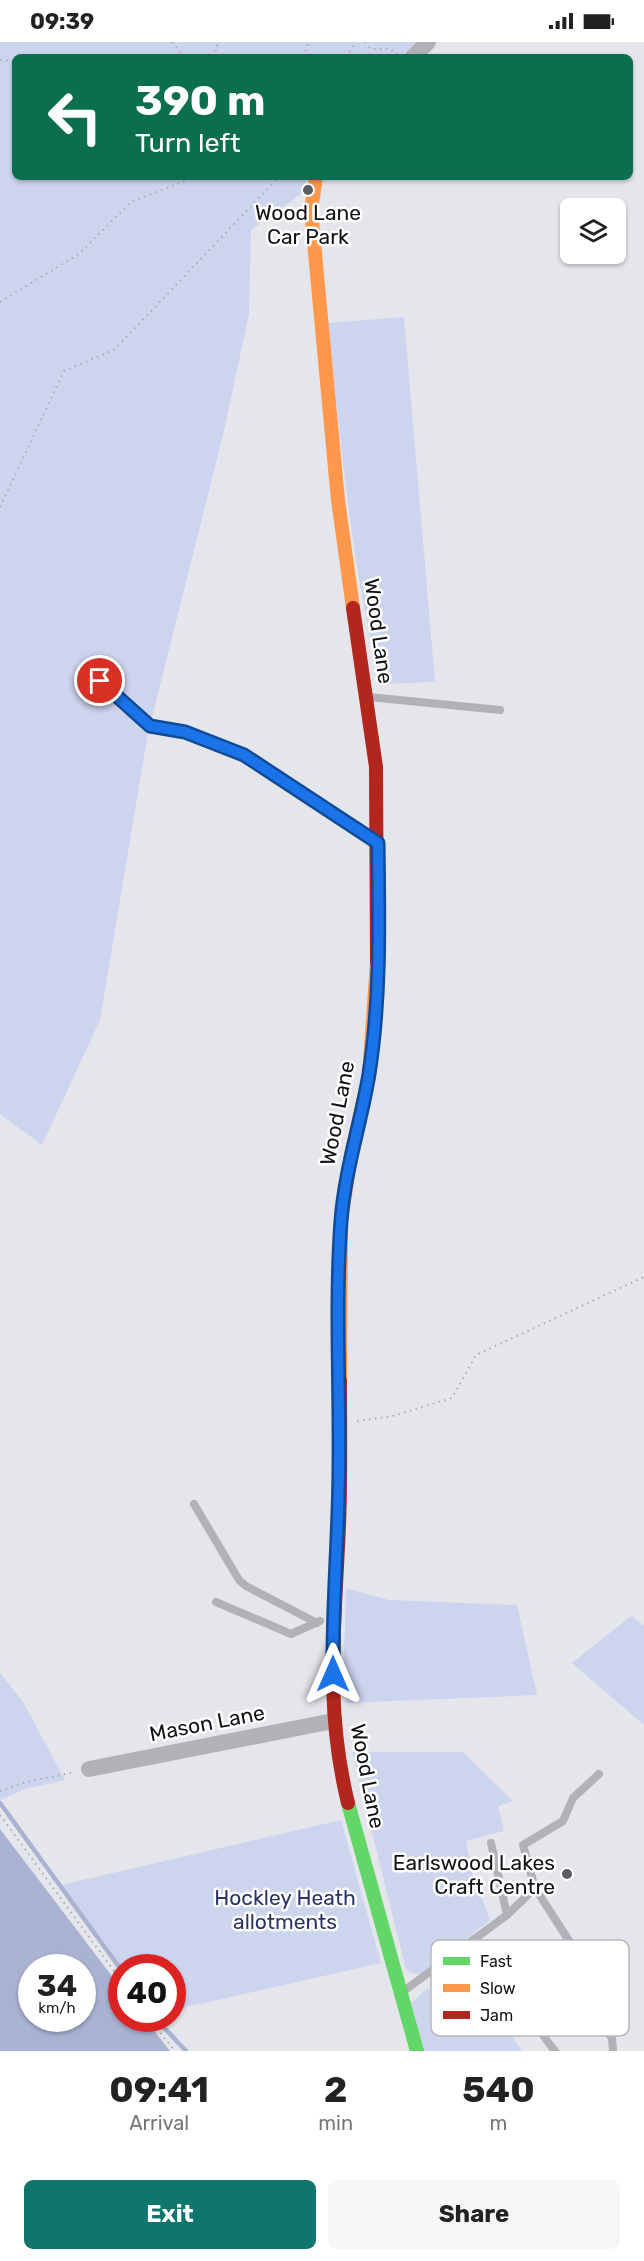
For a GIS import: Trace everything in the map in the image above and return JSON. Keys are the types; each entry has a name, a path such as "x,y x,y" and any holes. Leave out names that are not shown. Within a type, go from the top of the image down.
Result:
{"street":[{"path":"416,54 428,42"},
{"name":"Wood Lane","path":"316,180 311,210 338,500 376,767 379,925 375,1020 369,1075 351,1155 341,1221 339,1526 333,1616 333,1721 340,1769 417,2051"},
{"name":"Mason Lane","path":"89,1769 333,1721"}],"lane":[{"path":"100,681 150,726 185,732 244,755 378,843"},
{"path":"366,697 500,710"},
{"path":"194,1504 239,1580 246,1586 317,1623"},
{"path":"216,1602 291,1634 333,1616"},
{"path":"569,1940 535,1888 523,1845 563,1821 573,1798 599,1774"},
{"path":"490,1844 507,1915"},
{"path":"474,1940 507,1915 535,1888"},
{"path":"400,1993 430,1973"},
{"path":"543,2036 555,2051"},
{"path":"610,2036 614,2051"}],"path":[{"path":"172,42 182,54"},
{"path":"365,42 371,49 390,50 396,54"},
{"path":"0,302 79,254 131,202 187,180"},
{"path":"0,507 64,371 114,350 276,180"},
{"path":"340,1424 393,1416 452,1398 476,1355 644,1277"},
{"path":"0,1791 26,1782 89,1769"},
{"path":"0,1815 108,1963"},
{"path":"160,2032 175,2051"}],"green space":[{"path":"0,42 417,42 404,54 12,54 12,180 306,180 301,194 251,230 249,314 223,435 148,733 100,1020 42,1145 0,1114"},
{"path":"404,317 435,682 381,684 354,550 328,323"},
{"path":"346,1588 389,1600 517,1605 537,1695 346,1703 344,1657"},
{"path":"631,1616 644,1625 644,1725 572,1663"},
{"path":"0,1673 23,1702 65,1780 25,1789 0,1800"},
{"path":"352,1752 463,1752 513,1801 498,1806 504,1831 466,1841 473,1875 490,1920 465,1940 431,1940 431,1967 422,1974 412,1973 406,1969"},
{"name":"Hockley Heath allotments","path":"341,1820 381,1963 186,2007 186,1954 109,1954 61,1885"},
{"path":"427,1989 431,1990 431,2036 511,2036 522,2051 424,2051 411,2003"}],"shaded area":[{"path":"0,1829 95,1954 18,1954 18,2032 96,2032 96,1955 108,1971 108,2032 155,2032 170,2051 0,2051"}],"waterway":[{"path":"0,1803 110,1954"},
{"path":"168,2032 186,2051"}],"traffic: fast":[{"path":"348,1803 417,2051"}],"traffic: slow":[{"path":"316,180 311,210 338,500 353,608"},
{"path":"340,1381 341,1221 351,1155 369,1075 377,962"}],"traffic: jam":[{"path":"353,608 376,767 377,962"},
{"path":"340,1381 340,1490 333,1665 336,1732 348,1803"}],"place":[{"name":"Wood Lane Car Park","path":"308,190"},
{"name":"Earlswood Lakes Craft Centre","path":"567,1874"}],"route":[{"path":"100,681 150,726 185,732 244,755 378,843 379,925 375,1020 369,1075 359,1112 341,1221 339,1526 332,1626 333,1674"}]}
